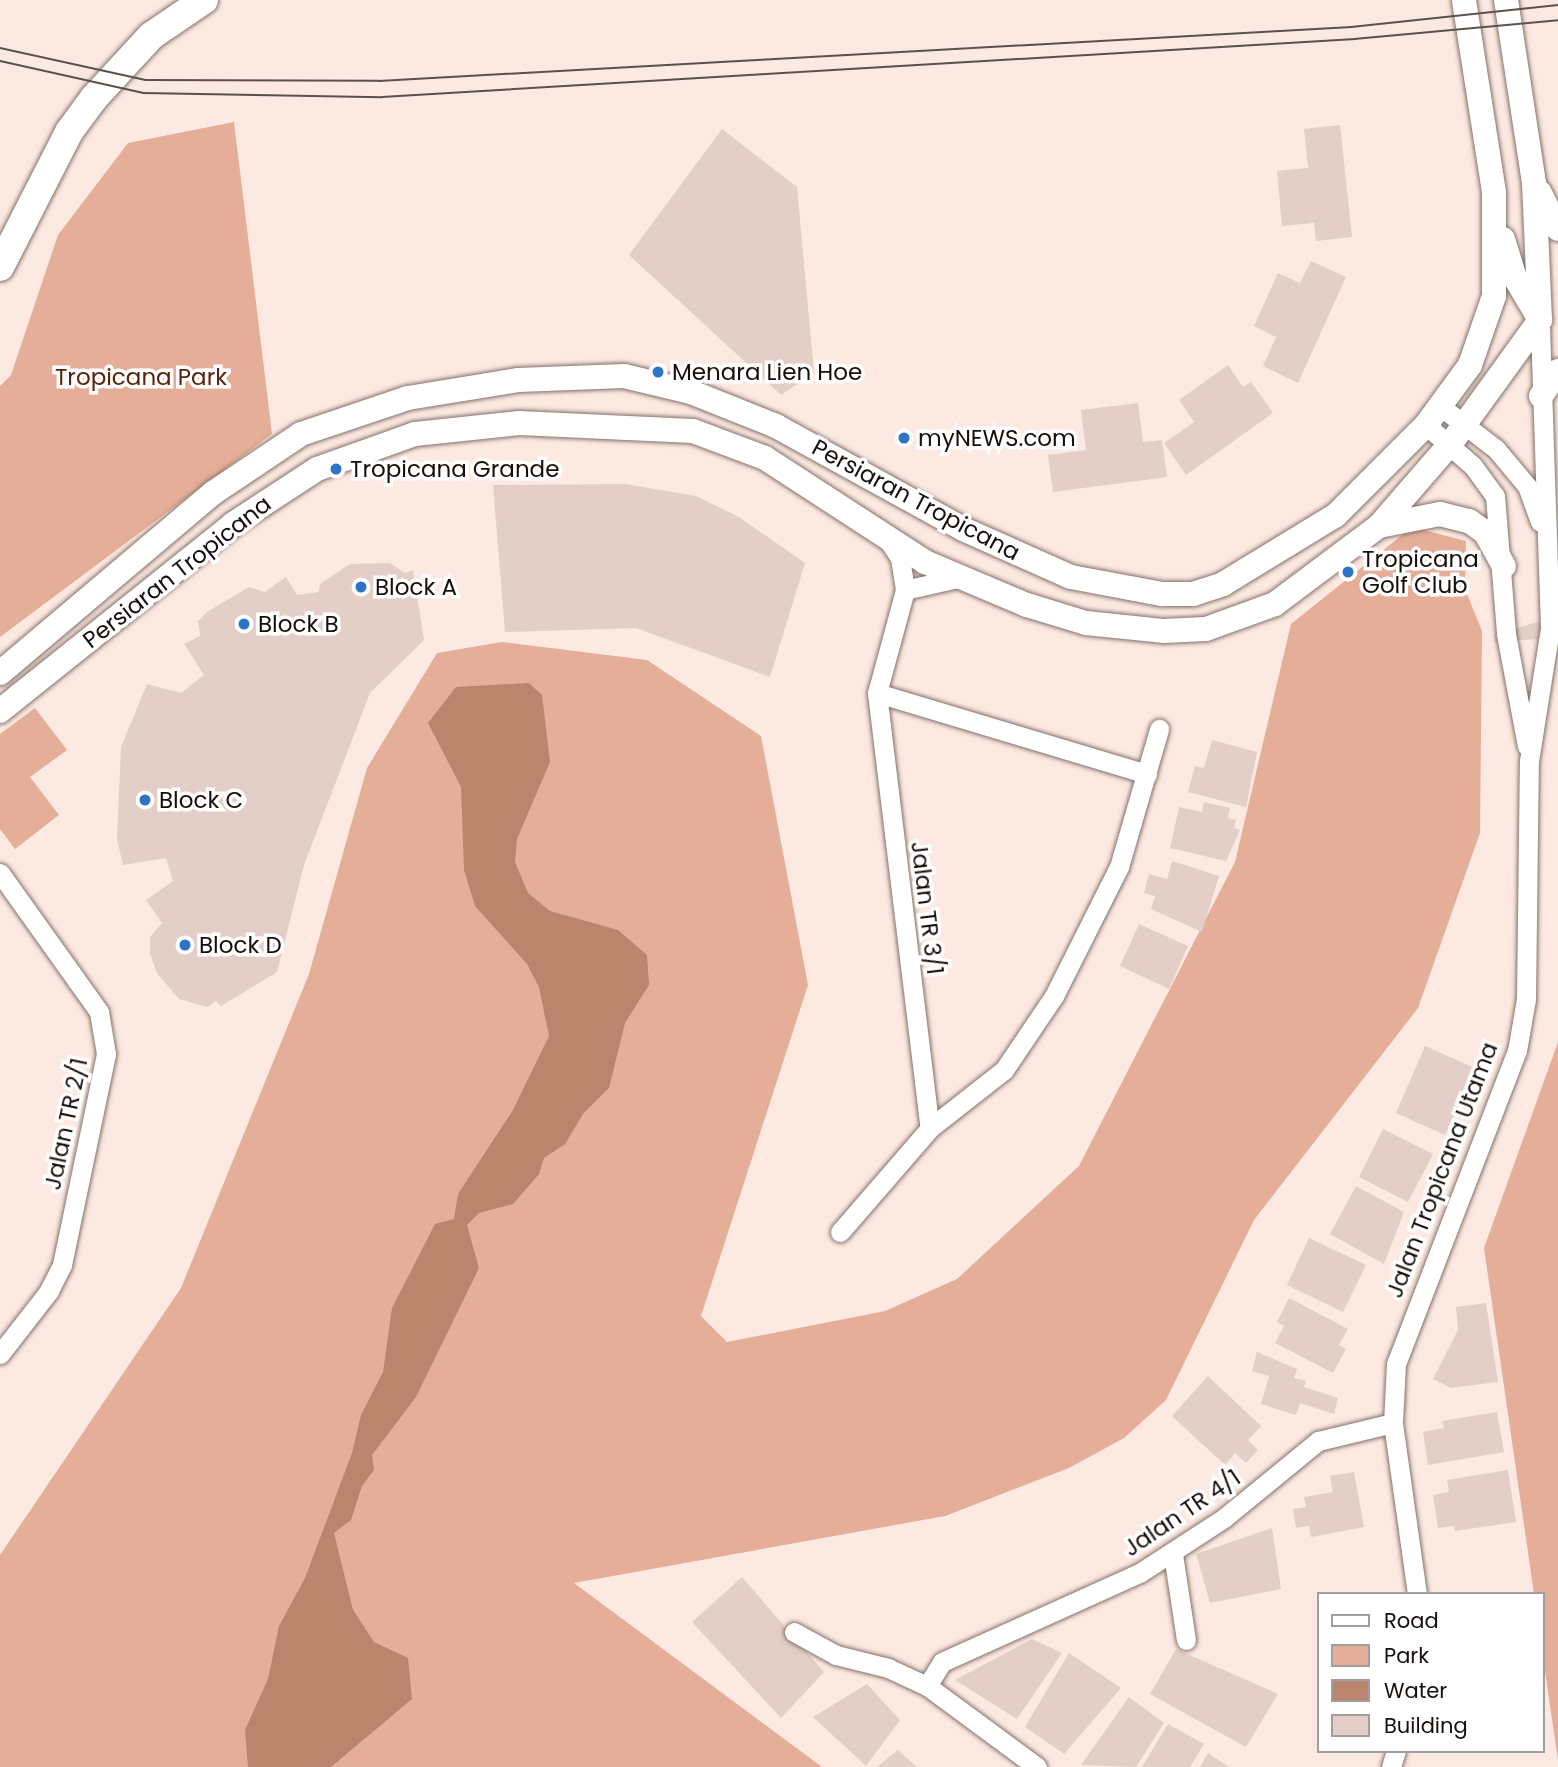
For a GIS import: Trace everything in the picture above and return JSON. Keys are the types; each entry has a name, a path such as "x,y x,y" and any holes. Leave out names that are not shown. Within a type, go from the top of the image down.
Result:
{"highway":[{"path":"0,267 69,132 93,97 151,36 204,0"}],"main road":[{"name":"Persiaran Tropicana","path":"0,673 213,493 301,434 408,398 518,380 624,376 691,392 776,426 1029,561 1071,577 1161,594 1193,594 1263,564 1336,515 1433,415 1470,365 1494,296 1494,192 1464,0"},
{"path":"1506,0 1534,183 1540,290 1549,319"},
{"path":"1534,183 1558,229"},
{"path":"1494,192 1504,244 1540,290"},
{"path":"1470,365 1507,309 1540,290"},
{"name":"Persiaran Tropicana","path":"0,711 233,524 317,469 415,435 519,423 693,431 765,458 890,543 1027,606 1086,624 1163,631 1206,629 1275,604 1379,526 1458,434 1549,319"},
{"path":"1541,397 1558,371"},
{"path":"1379,526 1440,514 1469,521 1485,532 1504,566"}],"street":[{"name":"Jalan Tropicana Utama","path":"1417,1592 1393,1423 1396,1364 1406,1327 1517,1051 1526,999 1530,761 1550,628 1541,397 1549,319"},
{"name":"Jalan Tropicana Utama","path":"1433,415 1458,434 1491,444 1527,486 1545,534"},
{"name":"Jalan Tropicana Utama","path":"1458,434 1495,496 1504,566 1506,635 1530,761"},
{"path":"890,543 900,558 905,590 962,577"},
{"name":"Jalan TR 3/1","path":"905,590 877,693 930,1128"},
{"path":"877,693 1147,774"},
{"path":"840,1232 930,1128 1004,1070 1054,996 1119,867 1159,729"},
{"name":"Jalan TR 2/1","path":"0,873 99,1012 106,1054 62,1265 50,1291 0,1354"},
{"name":"Jalan TR 4/1","path":"927,1686 934,1670 954,1654 1040,1619 1172,1554 1318,1441 1393,1423"},
{"path":"1172,1554 1186,1640"},
{"path":"794,1632 836,1655 888,1668 927,1686 1037,1767"}],"green space":[{"name":"Tropicana Park","path":"234,122 272,434 0,637 0,386 11,375 58,235 128,143"},
{"path":"1412,527 1466,541 1465,589 1482,631 1480,833 1418,1008 1254,1220 1166,1400 1124,1438 1069,1468 945,1516 574,1583 822,1767 0,1767 0,1555 181,1288 309,974 367,768 437,653 502,642 647,660 761,736 808,985 701,1316 727,1342 885,1311 957,1279 1079,1166 1235,862 1291,624"},
{"path":"35,708 67,750 30,777 59,815 15,849 0,829 0,734"},
{"path":"1558,1042 1558,1760 1544,1665 1544,1592 1534,1592 1484,1248"}],"water":[{"path":"529,683 542,695 550,762 517,839 515,862 528,893 550,911 618,930 647,955 649,985 625,1023 609,1088 583,1114 565,1144 544,1158 539,1174 513,1204 479,1213 467,1225 479,1268 416,1397 372,1455 374,1470 362,1486 351,1520 334,1533 353,1610 374,1642 408,1658 412,1699 331,1767 248,1767 245,1730 268,1679 279,1626 305,1578 352,1453 361,1415 383,1372 392,1308 435,1224 454,1219 458,1194 513,1110 549,1036 539,987 527,964 475,906 464,870 461,787 428,723 456,687"}],"building":[{"path":"1340,125 1352,237 1316,241 1314,223 1282,226 1277,171 1308,168 1304,129"},
{"path":"722,129 797,187 814,373 781,395 629,255"},
{"path":"1311,261 1346,277 1298,383 1263,366 1276,337 1254,326 1278,273 1300,283"},
{"path":"1228,365 1243,387 1251,382 1273,413 1186,475 1164,443 1194,422 1179,400"},
{"path":"1138,403 1143,442 1162,440 1167,477 1053,492 1048,455 1086,450 1081,410"},
{"path":"625,484 696,496 739,517 805,563 770,677 636,628 505,632 493,485"},
{"path":"390,563 405,573 413,570 424,640 370,693 304,865 277,972 221,1006 216,1001 207,1007 179,999 157,973 150,954 150,937 162,923 146,900 173,881 166,858 123,865 117,839 121,747 147,684 181,693 204,675 184,644 200,636 198,621 207,612 249,587 265,592 286,577 297,595 319,592 320,584 350,564"},
{"path":"1537,622 1558,622 1558,630 1539,634 1540,639 1495,642 1494,635"},
{"path":"1212,740 1257,752 1246,807 1188,792 1195,766 1204,768"},
{"path":"1204,802 1230,808 1228,818 1236,820 1234,828 1240,830 1226,861 1170,848 1179,807 1202,812"},
{"path":"1172,861 1219,876 1202,932 1151,909 1155,896 1144,893 1149,874 1167,879"},
{"path":"1139,924 1188,946 1169,989 1120,966"},
{"path":"1425,1046 1475,1068 1445,1135 1396,1113"},
{"path":"1383,1129 1433,1154 1408,1202 1359,1177"},
{"path":"1356,1186 1404,1212 1384,1264 1330,1234"},
{"path":"1309,1238 1366,1265 1343,1312 1287,1285"},
{"path":"1289,1298 1348,1329 1339,1345 1346,1349 1333,1373 1275,1343 1284,1326 1277,1322"},
{"path":"1486,1303 1498,1382 1451,1388 1433,1379 1458,1330 1456,1307"},
{"path":"1257,1352 1297,1369 1294,1378 1306,1381 1304,1387 1338,1398 1334,1414 1300,1403 1296,1415 1261,1404 1269,1376 1252,1371"},
{"path":"1208,1376 1261,1426 1248,1440 1258,1450 1246,1463 1235,1453 1225,1465 1172,1416"},
{"path":"1497,1412 1504,1452 1428,1465 1423,1432 1444,1428 1442,1421"},
{"path":"1508,1470 1516,1522 1455,1531 1454,1526 1438,1528 1433,1495 1449,1492 1447,1480"},
{"path":"1354,1472 1364,1527 1311,1537 1309,1526 1296,1528 1293,1509 1306,1507 1304,1497 1333,1492 1330,1476"},
{"path":"1272,1528 1281,1589 1210,1603 1196,1554"},
{"path":"742,1577 824,1672 781,1718 692,1622"},
{"path":"1032,1639 1062,1653 1017,1719 955,1680"},
{"path":"1176,1649 1278,1694 1246,1747 1150,1694"},
{"path":"1069,1653 1121,1688 1064,1754 1025,1727"},
{"path":"867,1684 900,1720 866,1766 813,1717"},
{"path":"1129,1697 1164,1723 1136,1767 1081,1765"},
{"path":"1168,1724 1204,1744 1190,1767 1142,1767"},
{"path":"898,1750 917,1767 877,1767"},
{"path":"1208,1753 1229,1767 1200,1767"}],"tram line":[{"path":"0,48 146,80 379,81 1352,27 1558,5"},
{"path":"0,61 143,93 382,97 1355,39 1558,20"}],"place":[{"name":"Menara Lien Hoe","path":"658,372"},
{"name":"myNEWS.com","path":"904,438"},
{"name":"Tropicana Grande","path":"336,469"},
{"name":"Tropicana Golf Club","path":"1348,572"},
{"name":"Block A","path":"361,587"},
{"name":"Block B","path":"244,624"},
{"name":"Block C","path":"145,800"},
{"name":"Block D","path":"185,945"}]}
